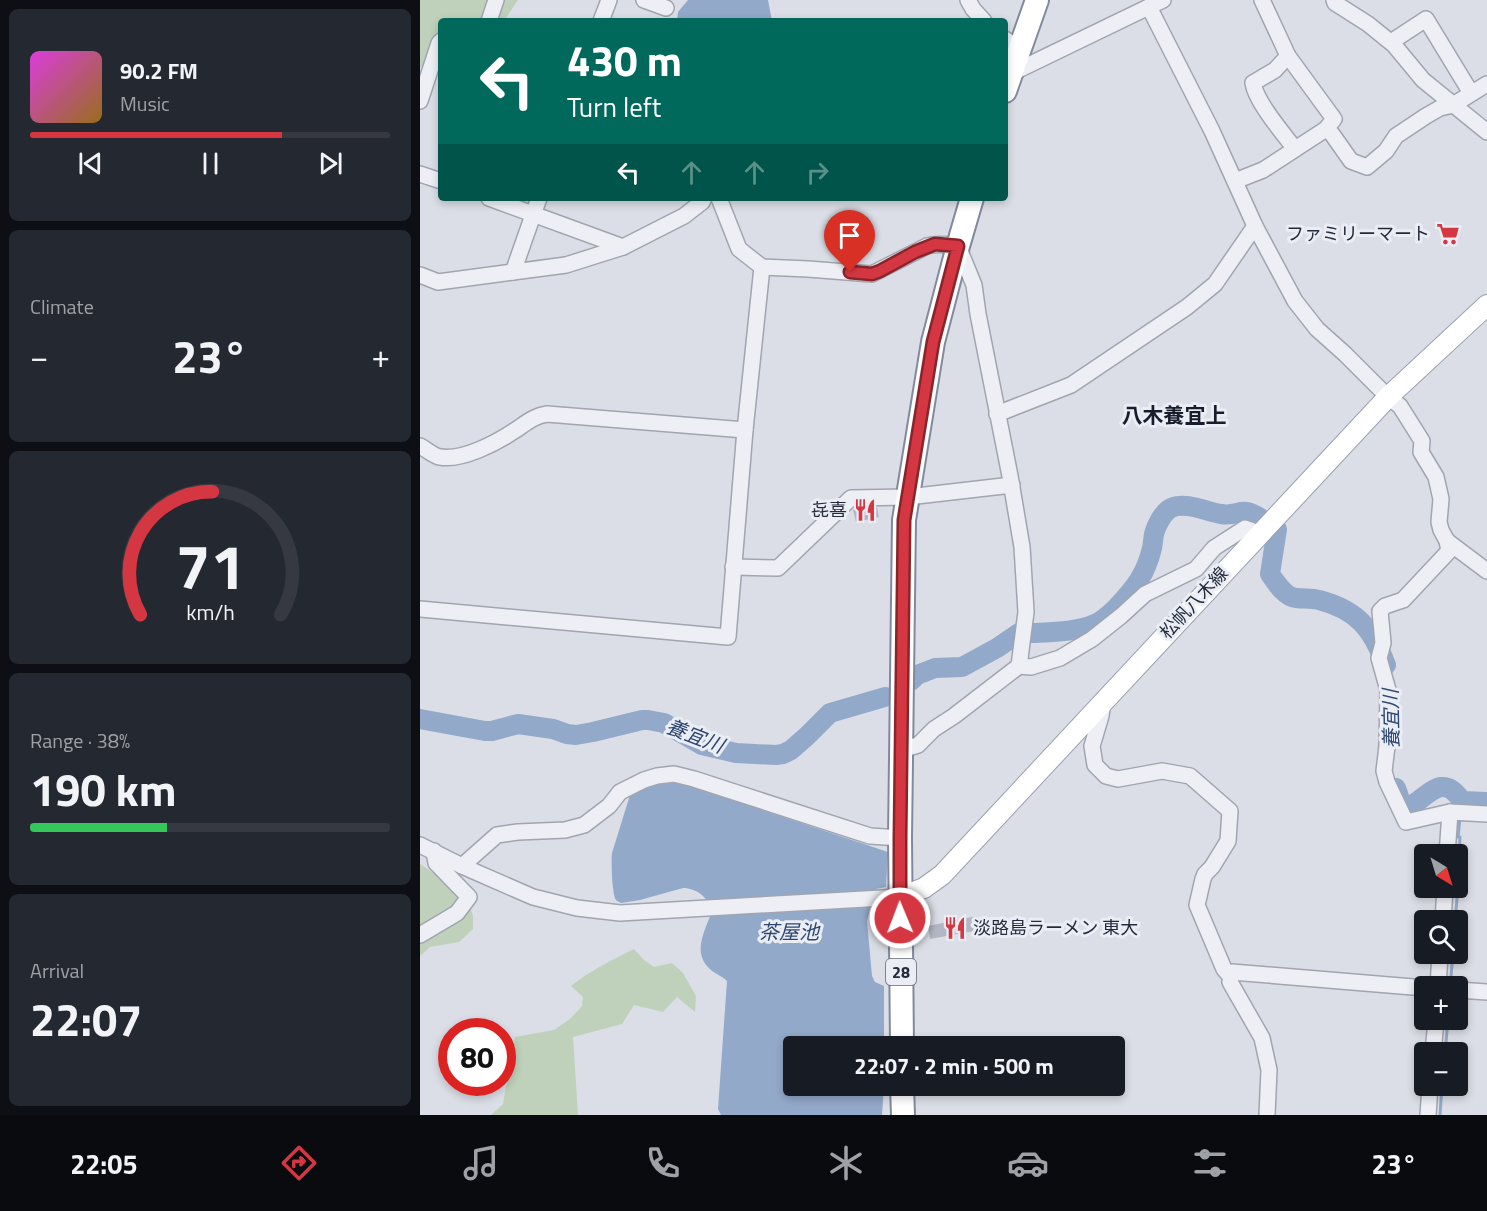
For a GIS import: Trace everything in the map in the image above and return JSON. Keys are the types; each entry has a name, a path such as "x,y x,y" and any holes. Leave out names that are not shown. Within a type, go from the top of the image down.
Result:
{"highway":[{"path":"1010,65 1037,0"},
{"name":"28","path":"902,1036 900,838 904,520 933,342 971,201"},
{"path":"902,1096 903,1115"}],"main road":[{"name":"松帆八木線","path":"900,897 924,888 942,875 1388,397 1487,304"}],"street":[{"path":"490,18 496,0"},
{"path":"602,18 609,0"},
{"path":"645,0 666,8"},
{"path":"968,0 981,18"},
{"path":"1235,181 1263,170 1326,129 1334,119 1287,56 1262,0"},
{"path":"1334,0 1335,3 1368,24 1390,42 1423,80 1487,132"},
{"path":"1010,65 1156,4 1255,226 1295,301 1317,329 1400,406 1422,441 1421,452 1436,477 1441,500 1439,522 1449,551 1403,600 1385,606 1380,611 1381,651 1388,690 1384,771 1386,783 1406,822 1457,813 1487,814"},
{"path":"1390,42 1426,19 1471,93"},
{"path":"420,101 438,46"},
{"path":"1287,56 1275,70 1253,83 1272,119 1295,149"},
{"path":"1326,129 1351,161 1367,167 1386,151 1396,136 1426,116 1440,108 1453,105 1487,84"},
{"path":"420,174 438,180"},
{"path":"497,201 623,247"},
{"path":"513,272 538,201"},
{"path":"420,275 438,282 566,265 623,247 684,216 702,201"},
{"path":"720,201 739,249 762,267 872,274 935,244 958,246 974,285 1022,547 1026,612 1019,666"},
{"path":"997,414 1071,385 1187,307 1215,284 1255,226"},
{"path":"420,609 728,637 745,430 762,267"},
{"path":"420,446 439,457 456,457 492,444 536,416 547,414 745,430"},
{"path":"733,567 778,568 851,498 908,497 1012,485"},
{"path":"901,750 918,745 934,729 954,717 1019,666 1031,667 1060,658 1092,639 1145,594 1196,569 1214,548 1245,528 1259,533"},
{"path":"1447,541 1487,571"},
{"path":"1103,702 1092,746 1095,765 1106,776 1118,779 1162,771 1190,776 1230,811 1228,841 1205,874 1197,905 1224,969 1231,977"},
{"path":"462,866 497,835 565,830 584,825 609,806 620,792 644,780 674,774 694,778 870,836 900,838"},
{"path":"1450,844 1457,813"},
{"path":"427,848 533,897 577,908 620,913 900,897"},
{"path":"420,935 457,913 469,897 436,863 427,848"},
{"path":"1268,1115 1269,1070 1262,1038 1230,982 1232,972 1414,987"},
{"path":"1468,991 1487,992"},
{"path":"1428,1115 1429,1096"}],"green space":[{"path":"420,0 518,0 506,18 438,18 438,64 420,67"},
{"path":"420,864 441,878 462,897 472,912 473,929 459,942 430,947 420,956"},
{"path":"634,949 654,967 672,963 683,973 696,996 695,1012 677,997 663,1012 634,1005 622,1024 573,1037 578,1115 491,1115 503,1104 504,1096 516,1096 516,1037 554,1030 570,1019 582,1006 583,997 571,986 610,961"}],"water":[{"path":"688,0 768,0 771,18 677,18 678,12"},
{"name":"茶屋池","path":"675,783 690,786 888,852 886,887 876,889 867,921 872,976 875,982 884,986 884,1036 783,1036 783,1096 883,1096 882,1115 721,1115 718,1109 727,981 711,970 702,956 701,942 712,911 710,906 701,894 688,888 621,903 616,900 614,891 612,853 630,795 655,784"}],"building":[{"name":"㐂喜","path":"877,507 879,517 856,522 853,510 855,508"},
{"path":"977,916 979,930 930,939 928,926"}],"waterway":[{"name":"養宜川","path":"1032,633 1080,629 1110,614 1139,580 1150,557 1156,527 1171,508 1190,506 1227,515 1248,512 1260,518"},
{"name":"養宜川","path":"1276,529 1270,574 1278,585 1292,597 1333,604 1354,615 1369,631 1386,665"},
{"name":"養宜川","path":"911,681 917,675 935,668 962,667 1019,633"},
{"name":"養宜川","path":"420,719 485,731 518,724 576,735 648,720 664,723 702,745 736,753 776,755 791,750 830,713 885,697"},
{"name":"養宜川","path":"1396,788 1403,808 1417,802 1431,791 1446,787 1454,791 1462,801 1487,802"},
{"name":"養宜川","path":"1462,801 1462,808"},
{"path":"1460,818 1460,844"},
{"path":"1456,910 1457,898"},
{"path":"1451,976 1452,964"},
{"path":"1446,1042 1447,1030"},
{"path":"1440,1115 1441,1096"}],"place":[{"name":"ファミリーマート","path":"1448,234"},
{"name":"㐂喜","path":"865,510"},
{"name":"淡路島ラーメン 東大","path":"955,928"}],"district":[{"name":"八木養宜上","path":"1174,416"}],"route":[{"path":"850,272 872,274 935,244 958,246 933,342 904,520 900,918"}]}
